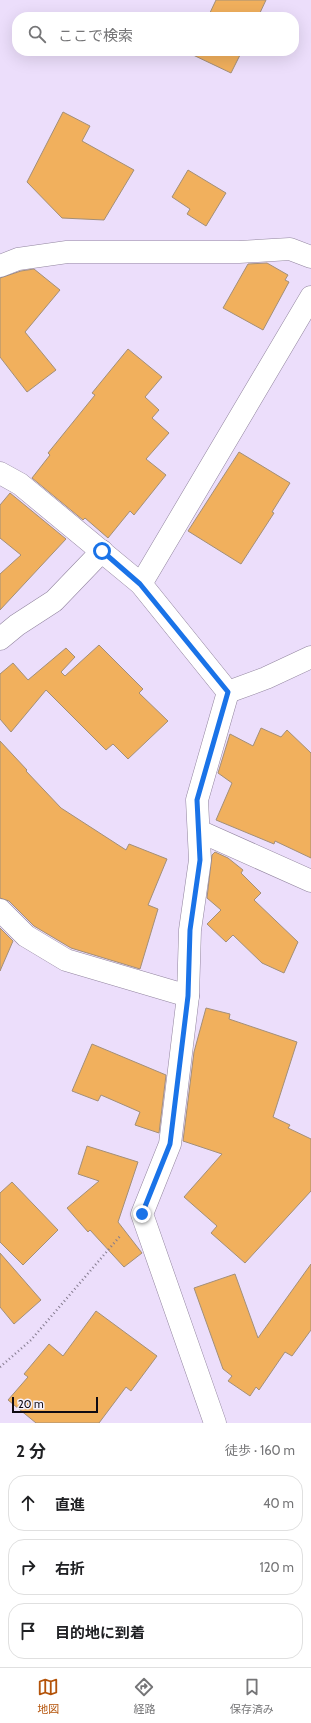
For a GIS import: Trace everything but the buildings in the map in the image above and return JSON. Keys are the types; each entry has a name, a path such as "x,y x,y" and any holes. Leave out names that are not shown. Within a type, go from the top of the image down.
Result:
{"street":[{"path":"0,266 18,259 67,252 239,252 290,249 311,257"},
{"path":"140,584 311,297"},
{"path":"0,472 20,484 140,584 228,692"},
{"path":"0,639 17,625 54,601 102,551"},
{"path":"228,692 266,678 311,657"},
{"path":"215,1423 142,1214 170,1144 188,996 190,930 200,860 197,800 228,692"},
{"path":"199,831 311,881"},
{"path":"0,910 26,936 66,960 188,996"}],"path":[{"path":"0,1367 31,1340 113,1244 142,1214"}],"route":[{"path":"102,551 140,584 228,692 197,800 200,860 190,930 188,996 170,1144 142,1214"}]}
